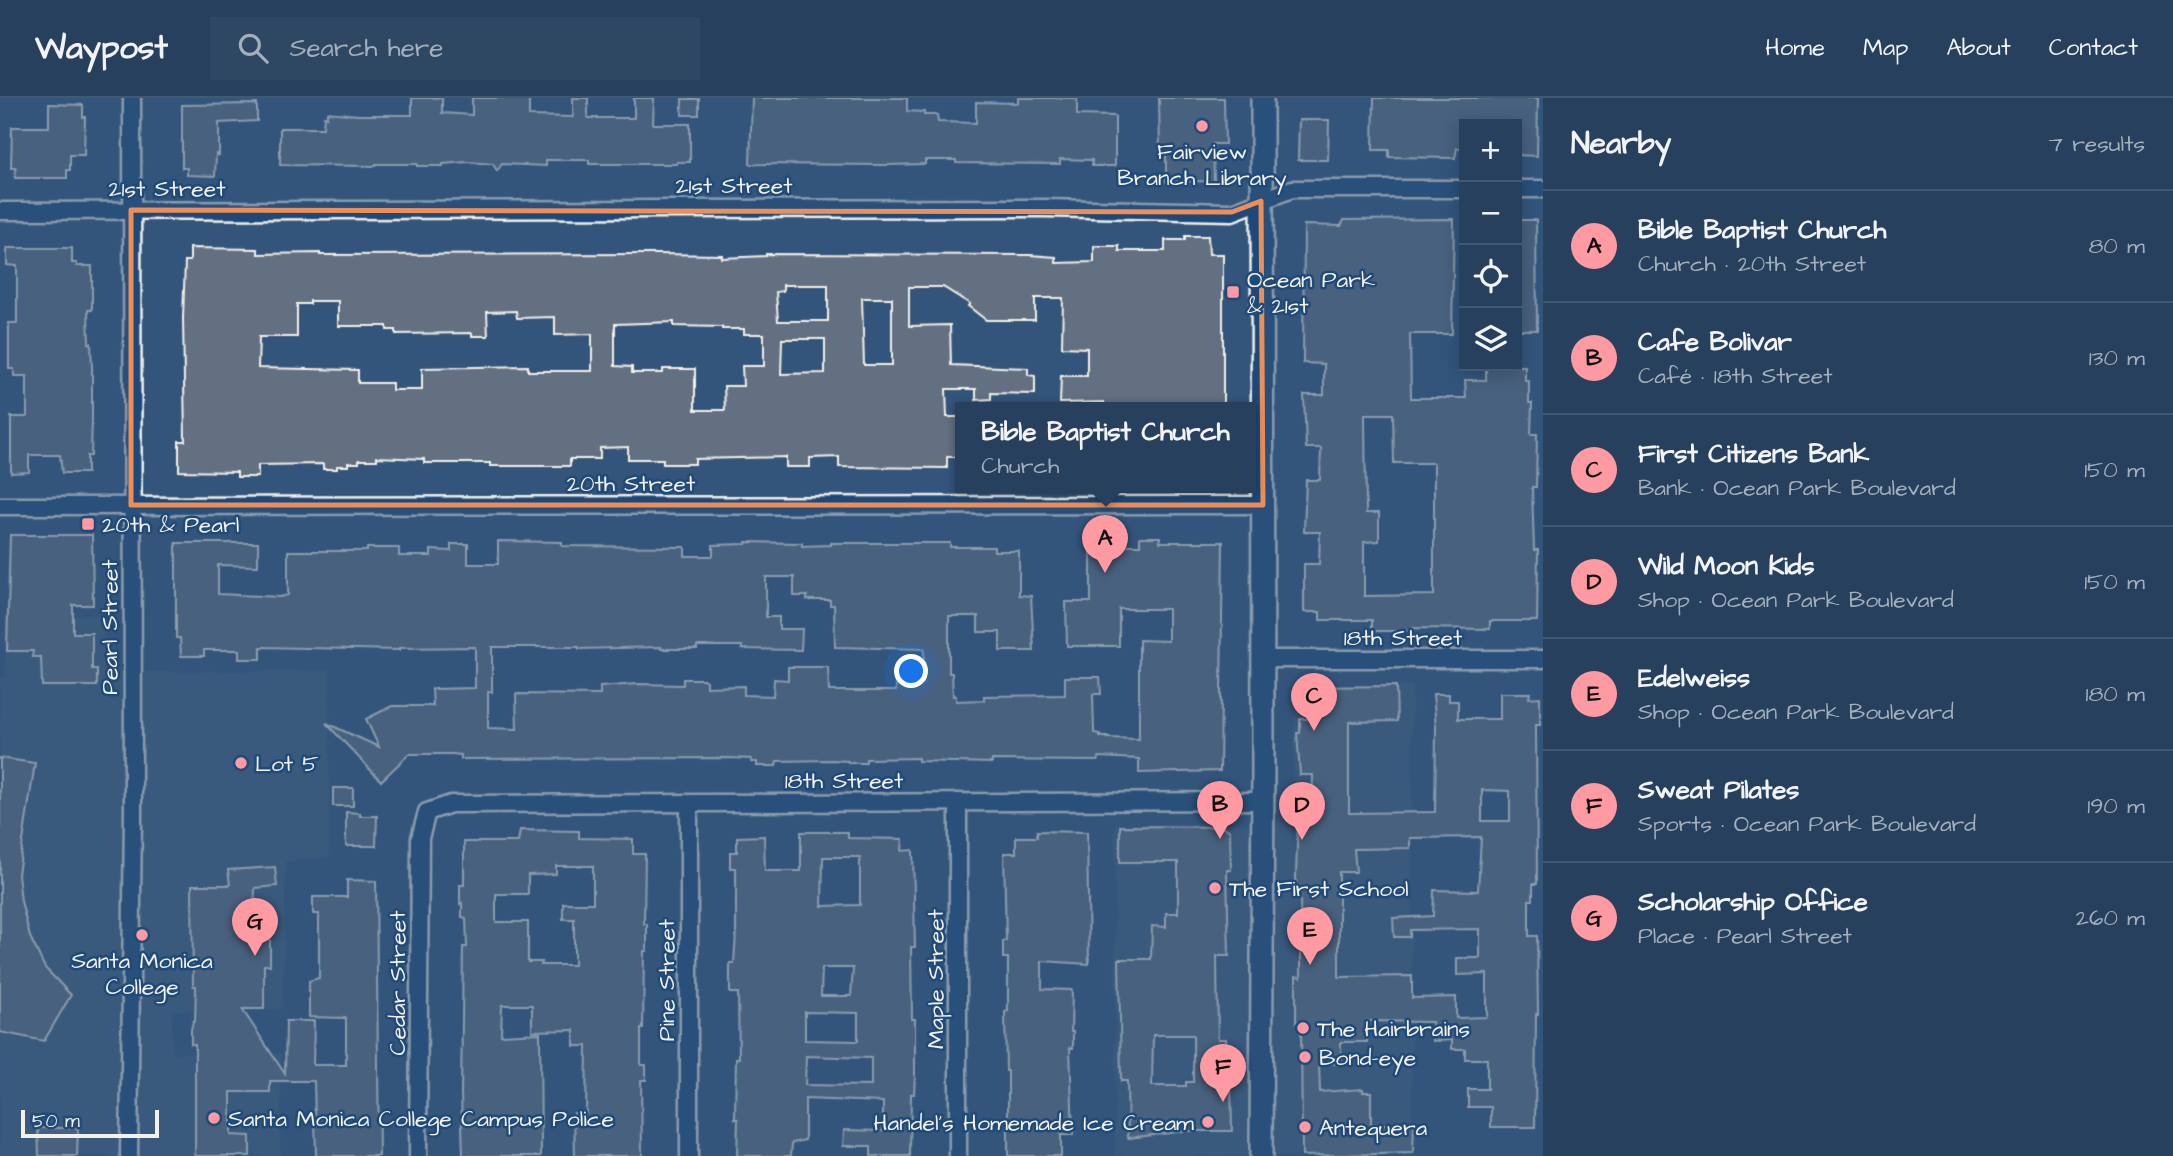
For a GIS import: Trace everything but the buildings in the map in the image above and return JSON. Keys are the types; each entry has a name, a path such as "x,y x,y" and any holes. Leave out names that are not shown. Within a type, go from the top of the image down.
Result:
{"street":[{"name":"Pearl Street","path":"129,1156 133,815 132,98"},
{"path":"1261,1156 1262,98"},
{"name":"21st Street","path":"0,211 1043,208 1232,212 1292,189 1459,189"},
{"path":"1522,189 1543,189"},
{"name":"20th Street","path":"0,506 1263,505"},
{"name":"18th Street","path":"1263,659 1543,659"},
{"name":"18th Street","path":"427,812 451,804 1263,801"},
{"name":"Maple Street","path":"958,803 958,1156"},
{"name":"Pine Street","path":"689,804 689,1156"},
{"name":"Cedar Street","path":"418,1156 420,838 427,812"}],"highlighted area":[{"path":"1261,201 1263,505 131,505 131,210 1232,212"}],"shaded area":[{"name":"Santa Monica College","path":"5,615 104,615 104,672 330,670 329,857 286,862 283,1009 172,1011 173,1053 282,1053 280,1156 0,1156 0,678 5,678"},
{"path":"1412,685 1412,1156 1115,1156 1115,824 1292,823 1295,687"}],"place":[{"name":"Fairview Branch Library","path":"1202,126"},
{"name":"Ocean Park & 21st","path":"1233,292"},
{"name":"20th & Pearl","path":"88,524"},
{"name":"Bible Baptist Church","path":"1105,573"},
{"name":"First Citizens Bank","path":"1314,731"},
{"name":"Lot 5","path":"241,763"},
{"name":"Cafe Bolivar","path":"1220,839"},
{"name":"Wild Moon Kids","path":"1302,840"},
{"name":"The First School","path":"1215,888"},
{"name":"Santa Monica College","path":"142,935"},
{"name":"Scholarship Office","path":"255,956"},
{"name":"Edelweiss","path":"1310,965"},
{"name":"The Hairbrains","path":"1303,1028"},
{"name":"Bond-eye","path":"1305,1057"},
{"name":"Sweat Pilates","path":"1223,1102"},
{"name":"Santa Monica College Campus Police","path":"214,1118"},
{"name":"Handel's Homemade Ice Cream","path":"1208,1122"},
{"name":"Antequera","path":"1305,1127"}]}
